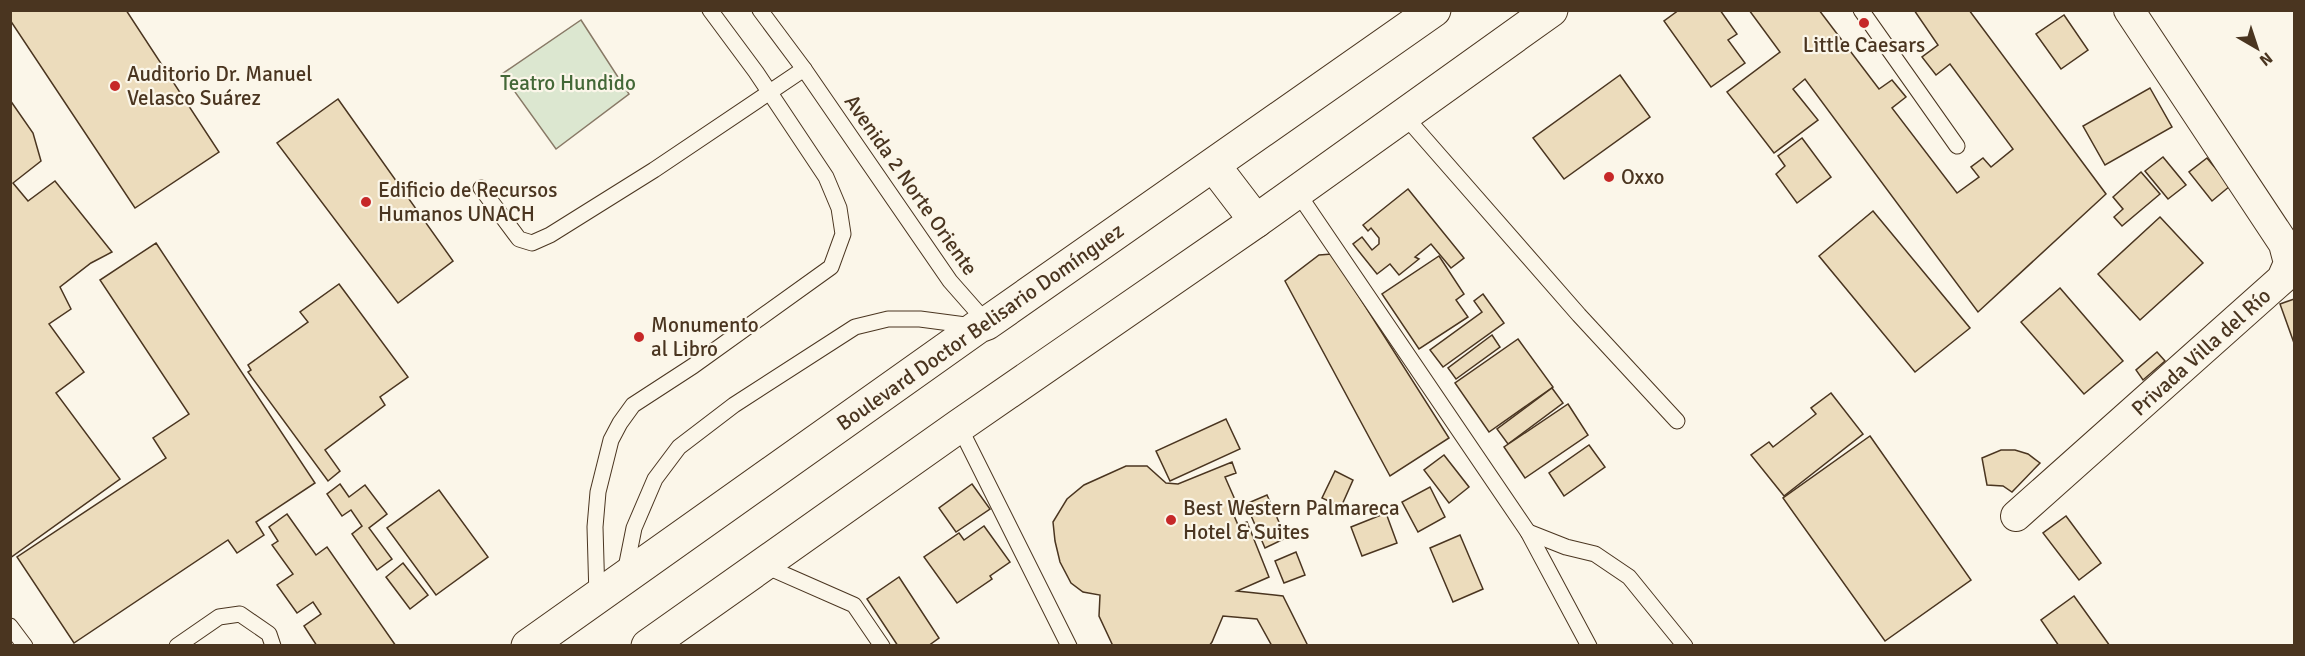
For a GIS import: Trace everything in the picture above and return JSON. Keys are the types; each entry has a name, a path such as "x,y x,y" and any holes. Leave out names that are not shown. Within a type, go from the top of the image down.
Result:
{"main road":[{"name":"Boulevard Doctor Belisario Domínguez","path":"528,645 1434,10"},
{"path":"648,645 1256,221 1551,10"},
{"path":"1214,166 1256,221"}],"street":[{"name":"Privada Villa del Río","path":"2016,516 2282,279 2289,263 2284,244 2129,10"}],"lane":[{"path":"597,597 595,527 598,492 610,440 620,423 633,405 693,366 831,267 843,234 839,208 826,177 770,93 710,10"},
{"name":"Avenida 2 Norte Oriente","path":"760,10 804,69 950,281 983,325"},
{"path":"1861,10 1958,146"},
{"path":"481,188 519,240 532,243 550,235 644,176 804,69"},
{"path":"1404,114 1579,315 1677,421"},
{"path":"1297,192 1528,532 1589,645"},
{"path":"624,578 634,528 655,479 679,447 734,405 855,327 888,319 920,319 983,325"},
{"path":"959,426 1069,645"},
{"path":"1528,532 1566,547 1596,554 1629,577 1685,645"},
{"path":"763,565 855,605 882,645"},
{"path":"177,645 219,617 240,614 269,634 273,645"},
{"path":"10,626 25,645"}],"green space":[{"name":"Teatro Hundido","path":"581,20 629,94 556,149 502,74"}],"building":[{"name":"Auditorio Dr. Manuel Velasco Suárez","path":"10,10 126,10 219,152 135,208 10,20"},
{"path":"1679,10 1720,10 1737,34 1728,40 1745,63 1711,87 1664,21"},
{"path":"1749,10 1819,10 1879,89 1892,80 1906,97 1892,108 1957,193 1979,177 1971,167 1983,158 1991,167 2013,149 1950,64 1936,75 1922,57 1938,45 1914,10 1969,10 2106,194 1978,312 1805,79 1793,89 1818,120 1774,153 1727,92 1780,52"},
{"path":"2064,15 2088,50 2061,69 2036,34"},
{"path":"1620,75 1650,117 1564,179 1533,138"},
{"path":"2150,88 2172,127 2105,165 2083,126"},
{"name":"Edificio de Recursos Humanos UNACH","path":"338,99 453,261 398,303 277,143"},
{"path":"10,100 33,133 41,161 13,183 28,201 55,181 112,252 91,263 60,287 71,309 49,324 84,372 56,393 120,479 10,558"},
{"path":"1802,138 1831,177 1797,203 1776,174 1785,166 1778,156"},
{"path":"2163,157 2186,185 2168,199 2145,171"},
{"path":"2207,158 2230,186 2212,201 2189,172"},
{"path":"2141,172 2160,194 2122,226 2114,217 2123,209 2113,197"},
{"path":"1408,189 1464,258 1451,268 1431,244 1415,257 1419,259 1399,275 1390,264 1377,274 1353,244 1362,237 1372,250 1379,244 1379,238 1371,228 1368,231 1363,225"},
{"path":"1873,211 1970,328 1915,372 1819,256"},
{"path":"2160,217 2203,263 2140,320 2098,274"},
{"path":"156,243 315,483 256,522 264,535 237,553 228,540 74,643 17,557 166,458 153,438 189,414 100,280"},
{"path":"1332,254 1449,438 1390,476 1285,281 1319,255"},
{"path":"1439,256 1464,294 1456,300 1468,317 1419,349 1382,294"},
{"path":"339,284 408,377 380,397 385,405 325,450 340,471 328,481 248,372 251,370 248,365 308,322 300,312"},
{"path":"2060,288 2123,361 2084,394 2021,322"},
{"path":"1483,294 1504,323 1443,367 1430,350 1482,312 1474,301"},
{"path":"2294,299 2294,343 2280,304"},
{"path":"1492,335 1500,347 1456,379 1448,368"},
{"path":"1518,339 1553,387 1489,432 1455,383"},
{"path":"2157,352 2165,361 2143,380 2136,370"},
{"path":"1552,388 1563,403 1508,444 1497,429"},
{"path":"1831,393 1863,434 1784,496 1751,455 1769,442 1773,447 1816,414 1811,408"},
{"path":"1568,404 1588,435 1525,478 1504,447"},
{"path":"1226,419 1240,449 1170,481 1156,451"},
{"path":"1870,436 1971,580 1885,641 1783,498"},
{"path":"1589,445 1605,467 1564,496 1549,473"},
{"path":"2001,450 2015,450 2028,454 2040,463 2012,492 2003,486 1987,485 1982,458"},
{"path":"1444,455 1469,487 1449,503 1424,470"},
{"path":"1232,462 1236,473 1225,477 1236,502 1230,506 1238,525 1247,522 1269,577 1237,591 1283,596 1308,646 1272,646 1257,619 1223,616 1209,646 1113,646 1099,616 1100,595 1083,592 1071,583 1060,562 1053,522 1067,499 1084,485 1126,466 1147,466 1166,483 1178,484"},
{"path":"1335,471 1353,480 1341,507 1322,498"},
{"path":"340,484 349,497 365,485 387,514 369,528 392,559 377,570 352,534 362,526 351,510 342,516 327,494"},
{"path":"972,484 990,509 956,532 939,508"},
{"path":"1430,487 1445,517 1418,532 1402,502"},
{"path":"439,490 488,557 436,595 387,528"},
{"path":"1267,495 1286,538 1265,548 1246,504"},
{"path":"1386,513 1397,543 1362,556 1351,527"},
{"path":"287,514 316,555 327,547 396,646 317,646 304,626 321,614 313,602 297,613 277,585 293,574 272,545 278,541 269,527"},
{"path":"2066,516 2101,563 2079,580 2043,533"},
{"path":"984,526 1010,562 990,576 992,579 957,603 924,557 959,533 964,540"},
{"path":"1460,535 1483,589 1453,602 1430,548"},
{"path":"1296,552 1305,575 1284,583 1275,561"},
{"path":"403,563 428,595 410,609 386,577"},
{"path":"899,577 939,638 928,646 898,646 867,599"},
{"path":"2074,596 2110,646 2059,646 2041,620"}],"place":[{"name":"Little Caesars","path":"1864,23"},
{"name":"Auditorio Dr. Manuel Velasco Suárez","path":"115,86"},
{"name":"Oxxo","path":"1609,177"},
{"name":"Edificio de Recursos Humanos UNACH","path":"366,202"},
{"name":"Monumento al Libro","path":"639,337"},
{"name":"Best Western Palmareca Hotel & Suites","path":"1171,520"}]}
